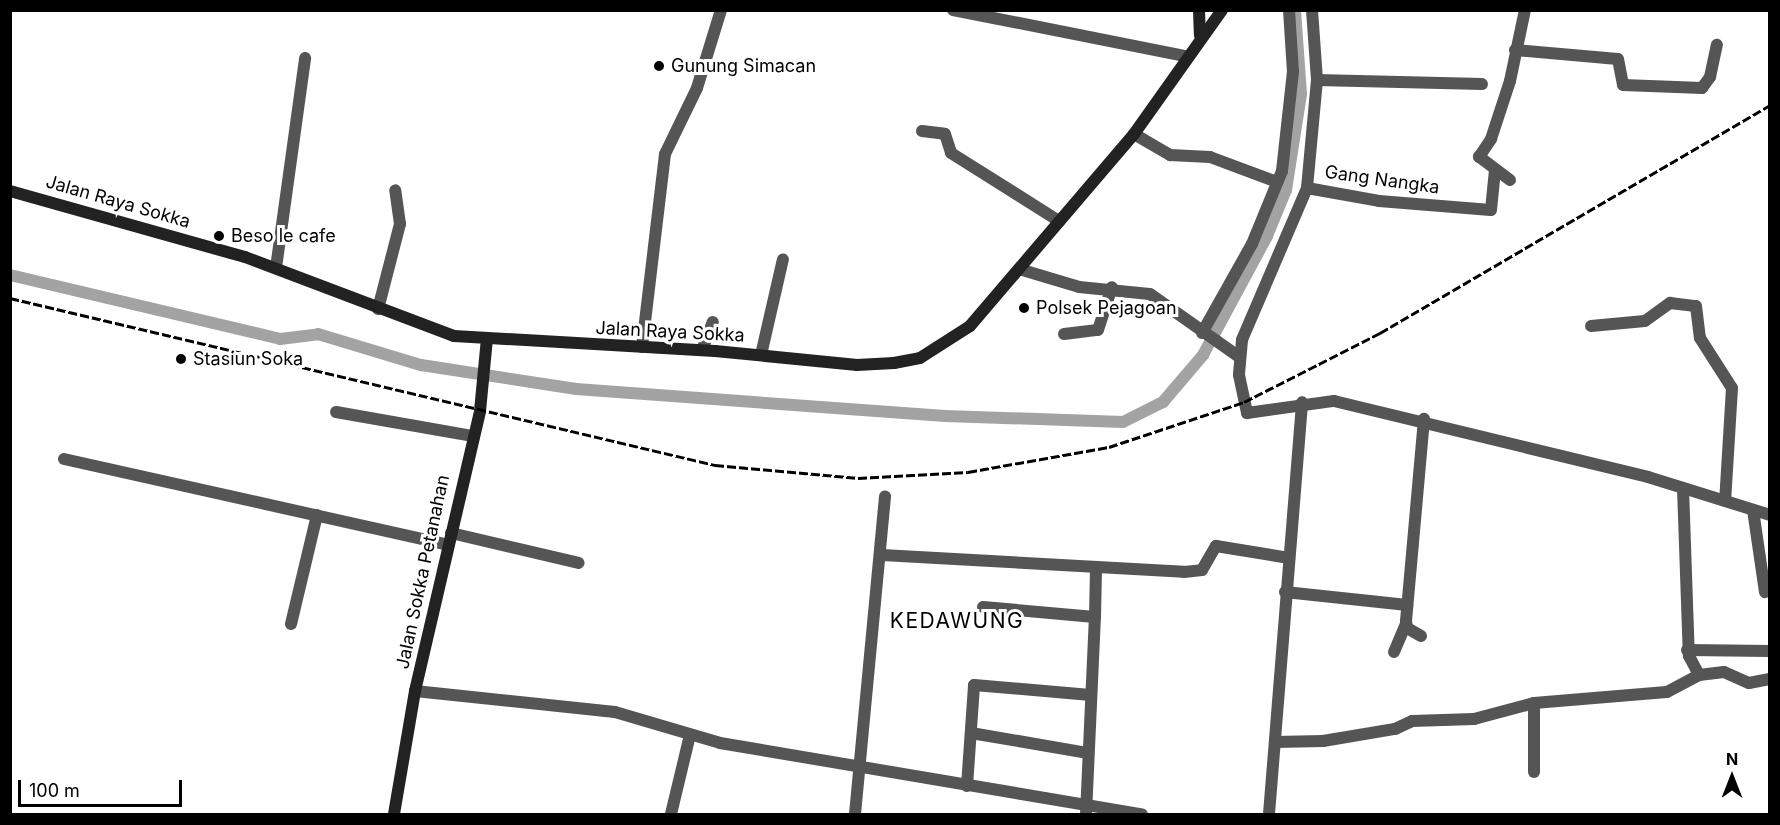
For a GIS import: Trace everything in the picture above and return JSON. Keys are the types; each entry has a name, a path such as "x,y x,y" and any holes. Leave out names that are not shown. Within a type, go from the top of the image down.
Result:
{"main road":[{"path":"1199,10 1200,35"},
{"name":"Jalan Raya Sokka","path":"10,191 276,268 433,332 487,338 702,350 857,365 920,358 970,326 1134,134 1185,56 1218,12"},
{"name":"Jalan Sokka Petanahan","path":"394,814 416,691 482,390 487,338"}],"street":[{"path":"642,347 665,154 697,88 721,10"},
{"path":"953,10 1185,56"},
{"path":"1204,334 1252,244 1277,182 1287,145 1293,72 1289,10"},
{"path":"1312,10 1317,80 1307,188 1269,267 1238,356 1248,413 1302,402 1334,401 1424,419 1683,488 1770,515"},
{"path":"1510,180 1495,170 1479,154 1493,133 1525,10"},
{"path":"1515,50 1618,59 1623,85 1702,88 1718,45"},
{"path":"276,268 305,58"},
{"path":"1317,80 1482,84"},
{"path":"922,131 945,134 951,153 1059,221"},
{"path":"1134,134 1170,155 1210,157 1277,182"},
{"name":"Gang Nangka","path":"1307,188 1452,207 1492,209 1495,170"},
{"path":"378,309 400,224 395,190"},
{"path":"760,355 783,259"},
{"path":"1019,269 1079,287 1112,287 1164,301 1221,347 1238,356"},
{"path":"1064,334 1098,330 1112,287"},
{"path":"1591,326 1644,321 1670,303 1696,306 1700,338 1732,388 1725,501"},
{"path":"702,350 713,322"},
{"path":"1269,814 1302,402"},
{"path":"336,412 472,436"},
{"path":"1394,652 1406,624 1424,419"},
{"path":"64,459 317,515 579,563"},
{"path":"1683,488 1687,650 1699,675"},
{"path":"855,814 863,769 885,496"},
{"path":"1753,510 1765,592"},
{"path":"291,624 317,515"},
{"path":"882,555 1096,568 1202,570 1216,546 1289,558"},
{"path":"1086,810 1096,568"},
{"path":"1285,592 1407,605"},
{"path":"983,607 1095,617"},
{"path":"1406,624 1421,636"},
{"path":"1687,650 1770,651"},
{"path":"1275,742 1323,741 1395,729 1412,721 1474,719 1534,703 1667,692 1699,675 1724,672 1749,683 1770,679"},
{"path":"967,786 974,685 1091,695"},
{"path":"416,691 615,712 690,735 863,769 967,786 1086,810 1142,814"},
{"path":"1534,703 1534,772"},
{"path":"971,733 1089,753"},
{"path":"671,814 690,735"}],"waterway":[{"path":"10,275 280,339 318,334 421,365 576,389 945,416 1123,422 1163,402 1203,355 1267,236 1286,190 1301,94 1295,10"}],"railway":[{"path":"10,298 715,465 858,478 968,472 1109,447 1244,402 1380,333 1770,105"}],"place":[{"name":"Gunung Simacan","path":"659,66"},
{"name":"Beso le cafe","path":"219,236"},
{"name":"Polsek Pejagoan","path":"1024,308"},
{"name":"Stasiun Soka","path":"181,359"}],"district":[{"name":"KEDAWUNG","path":"957,621"}]}
